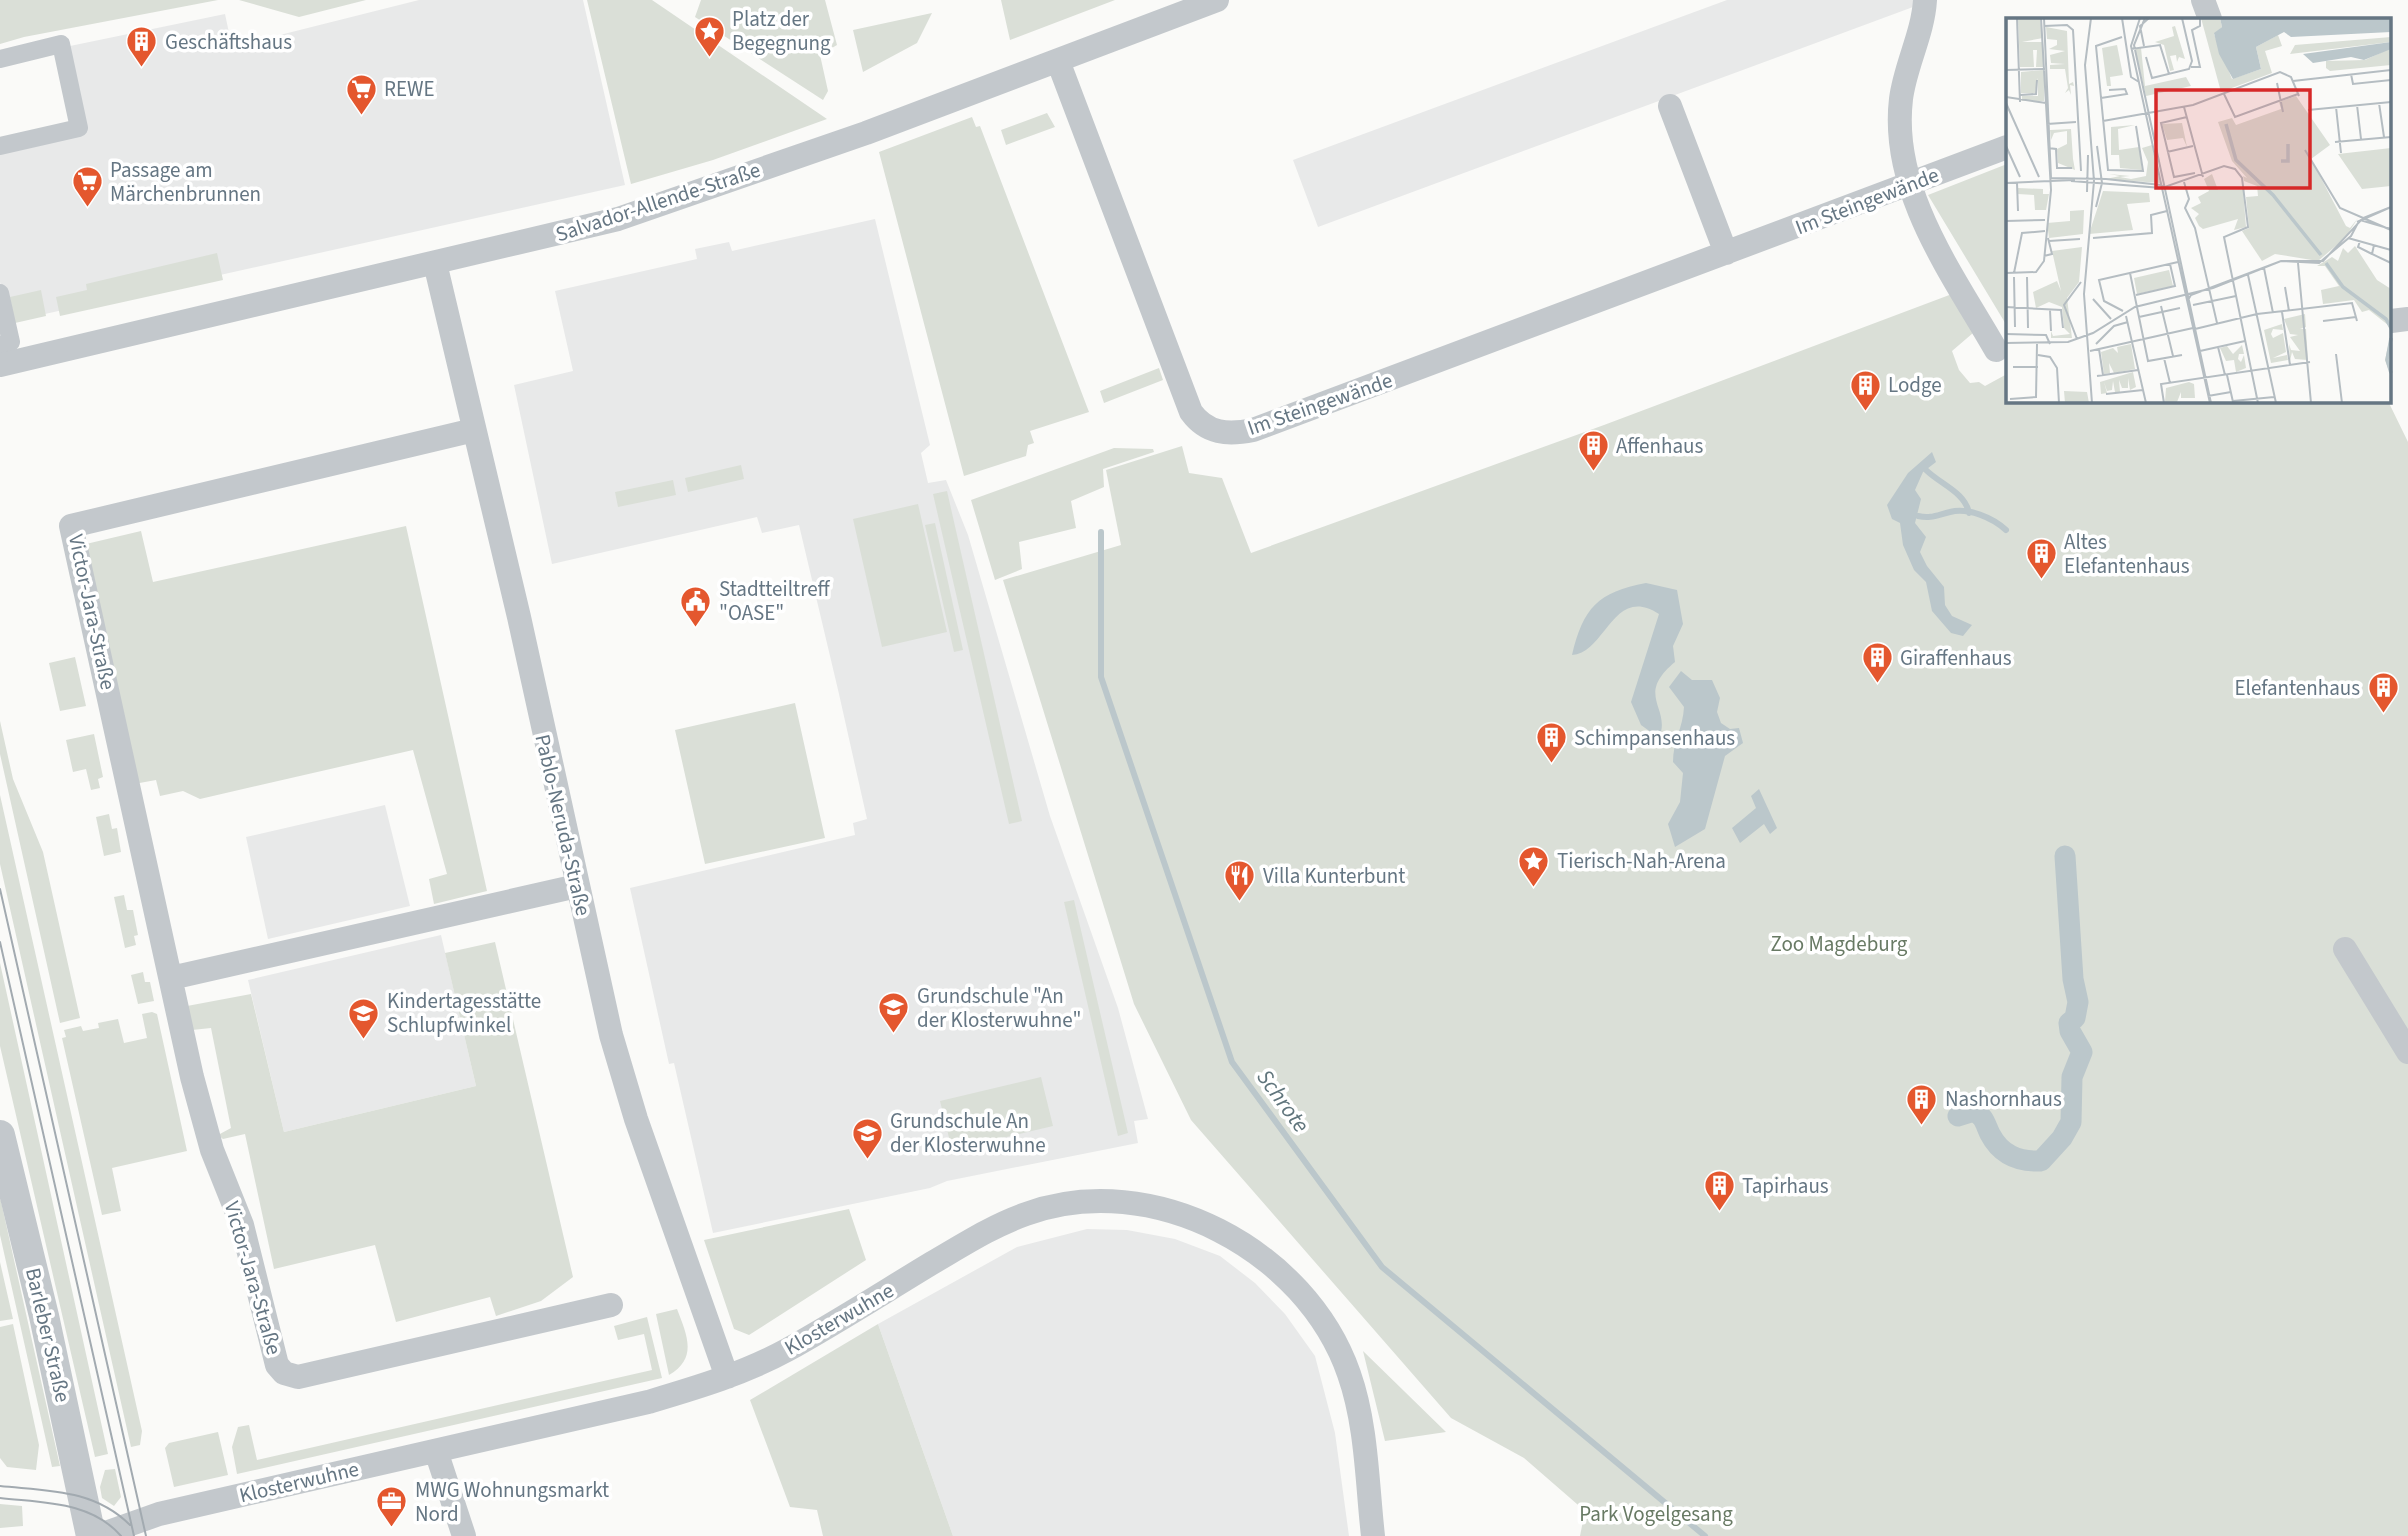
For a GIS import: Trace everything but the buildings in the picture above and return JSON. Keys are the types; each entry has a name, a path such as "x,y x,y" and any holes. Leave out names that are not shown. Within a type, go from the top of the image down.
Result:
{"street":[{"name":"Salvador-Allende-Straße","path":"0,365 618,219 866,133 1217,0"},
{"path":"1925,0 1900,113 1902,149 1921,215 1996,350"},
{"path":"2203,0 2210,18"},
{"path":"0,59 61,44 79,128 0,146"},
{"name":"Im Steingewände","path":"1058,61 1191,412 1202,424 1215,431 1253,430 1911,186 2006,147"},
{"path":"1670,106 1726,253"},
{"name":"Pablo-Neruda-Straße","path":"435,263 611,1035 636,1119 727,1377"},
{"path":"0,293 11,342 0,345"},
{"name":"Victor-Jara-Straße","path":"474,430 71,526 202,1114 219,1170 243,1225 275,1359 284,1373 300,1376 611,1305"},
{"path":"171,978 577,886"},
{"path":"2344,949 2408,1052"},
{"name":"Barleber Straße","path":"0,1135 47,1330 91,1536"},
{"name":"Klosterwuhne","path":"97,1536 159,1514 648,1402 727,1377 786,1351 975,1238 1026,1214 1087,1203 1120,1203 1161,1209 1205,1223 1252,1249 1290,1282 1331,1335 1349,1374 1358,1407 1373,1536"},
{"path":"436,1451 464,1536"}],"shaded area":[{"path":"419,0 583,0 625,185 9,322 0,282 0,149 83,129 70,46 225,14 232,47"},
{"path":"1727,0 1914,0 1913,7 1318,227 1293,160"},
{"path":"875,219 930,445 921,453 928,483 946,480 968,535 1050,816 1118,1008 1148,1119 1134,1121 1138,1143 947,1181 930,1188 713,1233 674,1063 669,1064 630,888 855,835 853,823 867,819 839,694 799,525 762,533 757,517 552,564 514,385 573,371 555,291 697,259 695,249 729,242 732,251"},
{"path":"1932,452 1936,462 1923,472 1915,490 1921,499 1915,523 1926,537 1920,552 1927,566 1944,587 1945,605 1952,616 1972,625 1963,636 1951,633 1932,611 1926,582 1914,570 1903,545 1900,523 1892,519 1887,505 1908,473"},
{"path":"1646,583 1677,590 1683,624 1673,646 1675,662 1663,674 1655,693 1662,728 1659,738 1641,725 1631,702 1659,614 1643,607 1631,607 1620,613 1593,644 1572,655 1581,625 1595,605 1616,591"},
{"path":"1681,671 1692,680 1712,680 1720,698 1717,712 1721,723 1730,729 1739,728 1743,743 1725,756 1705,829 1675,847 1668,824 1680,802 1683,773 1673,762 1684,707 1669,687"},
{"path":"1759,789 1777,828 1770,834 1764,824 1740,843 1732,828 1756,808 1751,796"},
{"path":"385,805 410,906 268,939 246,837"},
{"name":"Kindertagesstätte Schlupfwinkel","path":"441,935 476,1086 284,1132 248,980"},
{"path":"1087,1229 1127,1230 1175,1239 1220,1256 1255,1283 1285,1314 1315,1356 1335,1433 1349,1536 953,1536 878,1324 1017,1247"}],"green space":[{"path":"0,0 218,0 24,37 0,44"},
{"path":"239,0 366,0 299,17"},
{"name":"Platz der Begegnung","path":"587,0 652,0 827,119 713,160 631,184"},
{"path":"701,0 825,0 837,45 820,55 828,91 823,100 695,17"},
{"path":"1001,0 1115,0 1010,40"},
{"path":"932,13 917,43 863,72 853,30"},
{"path":"1047,113 1055,127 1006,145 1001,130"},
{"path":"972,117 976,127 980,126 1089,412 1030,431 1034,443 1028,445 1026,456 964,476 879,152"},
{"path":"2006,164 2006,324 1928,195"},
{"path":"217,253 223,280 60,316 56,297 87,290 86,284"},
{"path":"41,290 46,316 15,323 10,297"},
{"name":"Zoo Magdeburg","path":"1952,294 1973,333 1952,351 1959,370 1970,383 1979,382 1985,386 2006,375 2006,402 2388,402 2408,442 2408,1536 1580,1536 1585,1511 1524,1458 1451,1418 1191,1120 1134,1004 1003,580 1121,545 1106,470 1182,446 1189,473 1222,478 1251,553 1604,425"},
{"path":"1159,368 1163,380 1104,403 1100,391"},
{"path":"1114,448 1153,449 1154,452 1103,469 1104,487 1071,501 1076,528 1019,542 1022,569 995,580 971,500"},
{"path":"741,465 744,479 688,492 685,478"},
{"path":"673,480 676,495 618,507 615,492"},
{"path":"947,491 1022,821 1009,824 933,494"},
{"path":"918,504 947,632 882,647 853,519"},
{"path":"935,523 963,650 954,652 925,525"},
{"path":"406,526 487,891 434,904 429,879 447,874 413,750 200,799 183,791 160,796 156,780 134,784 86,544 141,531 153,582"},
{"path":"75,657 86,706 60,711 49,663"},
{"path":"795,703 825,838 705,864 675,730"},
{"path":"0,721 13,779 43,852 80,1018 60,1023 0,754"},
{"path":"94,734 103,777 98,779 100,788 91,790 86,769 73,772 66,740"},
{"path":"0,795 142,1431 140,1445 131,1447 0,864"},
{"path":"109,814 112,829 117,828 121,852 104,856 96,817"},
{"path":"124,895 127,910 133,910 138,935 134,936 136,945 125,948 114,897"},
{"path":"1074,900 1128,1133 1118,1136 1064,902"},
{"path":"495,942 573,1277 541,1301 496,1316 490,1297 396,1322 375,1245 274,1269 245,1134 223,1139 218,1135 231,1128 211,1028 192,1030 187,1006 251,994 284,1132 476,1086 445,953"},
{"path":"0,963 108,1454 95,1457 0,1046"},
{"path":"143,972 145,982 150,982 154,1001 138,1004 131,975"},
{"path":"142,1014 157,1014 187,1151 112,1168 121,1211 102,1215 62,1038 66,1037 64,1030 81,1026 83,1031 99,1028 98,1023 118,1019 124,1043 147,1038"},
{"path":"1041,1077 1053,1126 952,1150 940,1101"},
{"path":"0,1197 60,1466 52,1467 0,1235"},
{"path":"849,1209 866,1260 749,1335 734,1329 704,1240"},
{"path":"0,1262 13,1319 0,1321"},
{"path":"677,1309 687,1337 687,1354 678,1368 669,1375 656,1314"},
{"path":"647,1317 662,1378 237,1474 232,1447 238,1427 249,1425 257,1460 652,1370 644,1334 618,1340 614,1326"},
{"path":"13,1324 39,1445 36,1470 7,1467 0,1458 0,1327"},
{"path":"878,1324 953,1536 823,1536 817,1510 790,1507 750,1400"},
{"path":"1363,1351 1446,1432 1385,1441"},
{"path":"218,1432 228,1475 174,1487 165,1448 169,1443"},
{"path":"115,1469 121,1497 114,1506 102,1498 100,1487 105,1470"},
{"path":"0,1504 22,1506 23,1526 0,1528"}],"waterway":[{"path":"1926,470 1963,499 1969,513"},
{"path":"1918,516 1930,517 1957,511 1972,512 1994,521 2006,530"},
{"name":"Schrote","path":"1101,532 1101,677 1232,1062 1382,1267 1705,1536"},
{"path":"1958,1116 1974,1111 1978,1113 1999,1147 2011,1156 2033,1161 2041,1161 2062,1138 2071,1122 2072,1077 2082,1052 2070,1031 2069,1023 2075,1018 2078,1002 2073,979 2065,856"}],"tram line":[{"path":"0,889 146,1536"},
{"path":"0,942 134,1536"},
{"path":"0,1486 53,1491 86,1498 116,1513 130,1525"},
{"path":"0,1498 49,1503 81,1510 109,1525 121,1536"}],"place":[{"name":"Platz der Begegnung","path":"709,58"},
{"name":"Geschäftshaus","path":"142,69"},
{"name":"REWE","path":"361,116"},
{"name":"Passage am Märchenbrunnen","path":"87,209"},
{"name":"Lodge","path":"1865,412"},
{"name":"Affenhaus","path":"1593,473"},
{"name":"Altes Elefantenhaus","path":"2041,581"},
{"name":"Stadtteiltreff \"OASE\"","path":"696,628"},
{"name":"Giraffenhaus","path":"1877,685"},
{"name":"Elefantenhaus","path":"2383,715"},
{"name":"Schimpansenhaus","path":"1551,765"},
{"name":"Tierisch-Nah-Arena","path":"1534,888"},
{"name":"Villa Kunterbunt","path":"1240,903"},
{"name":"Grundschule \"An der Klosterwuhne\"","path":"894,1035"},
{"name":"Kindertagesstätte Schlupfwinkel","path":"364,1040"},
{"name":"Nashornhaus","path":"1922,1126"},
{"name":"Grundschule An der Klosterwuhne","path":"867,1160"},
{"name":"Tapirhaus","path":"1719,1213"},
{"name":"MWG Wohnungsmarkt Nord","path":"392,1529"}],"park label":[{"name":"Park Vogelgesang","path":"1656,1514"}]}
